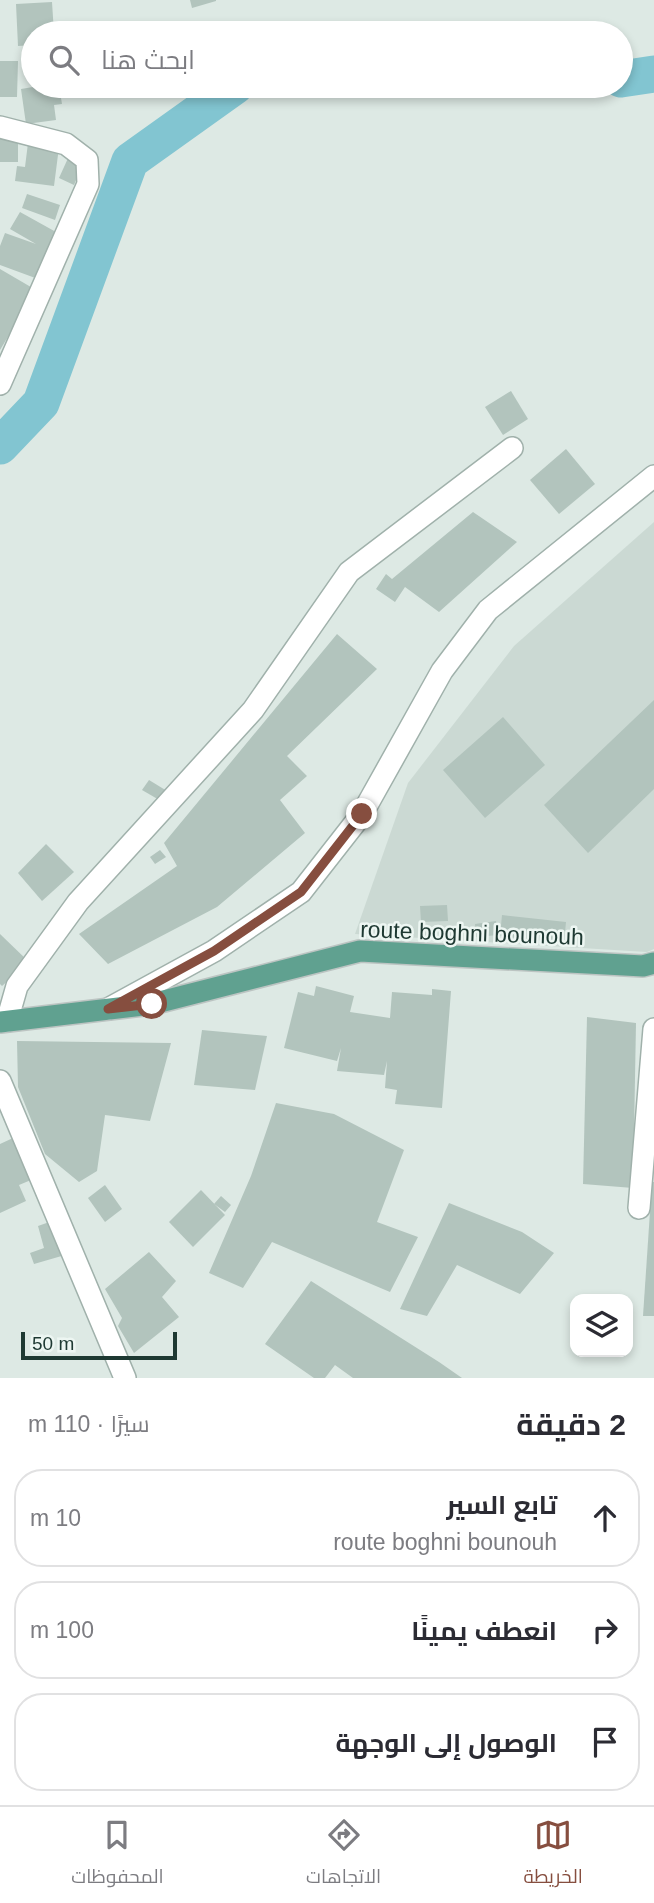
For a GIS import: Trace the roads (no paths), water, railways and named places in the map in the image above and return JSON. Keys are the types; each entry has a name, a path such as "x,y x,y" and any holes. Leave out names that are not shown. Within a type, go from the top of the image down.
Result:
{"main road":[{"name":"route boghni bounouh","path":"3,1022 152,1004 360,951 643,966 654,963"}],"street":[{"path":"0,127 66,144 87,160 89,184 0,384"},
{"path":"3,1022 17,986 78,902 253,710 349,572 512,448"},
{"path":"108,1009 214,951 301,892 362,814 442,671 488,610 654,476"},
{"path":"639,1209 654,1029"},
{"path":"0,1081 125,1378"}],"waterway":[{"path":"633,77 654,74"},
{"path":"0,446 41,403 130,161 218,98"}]}
